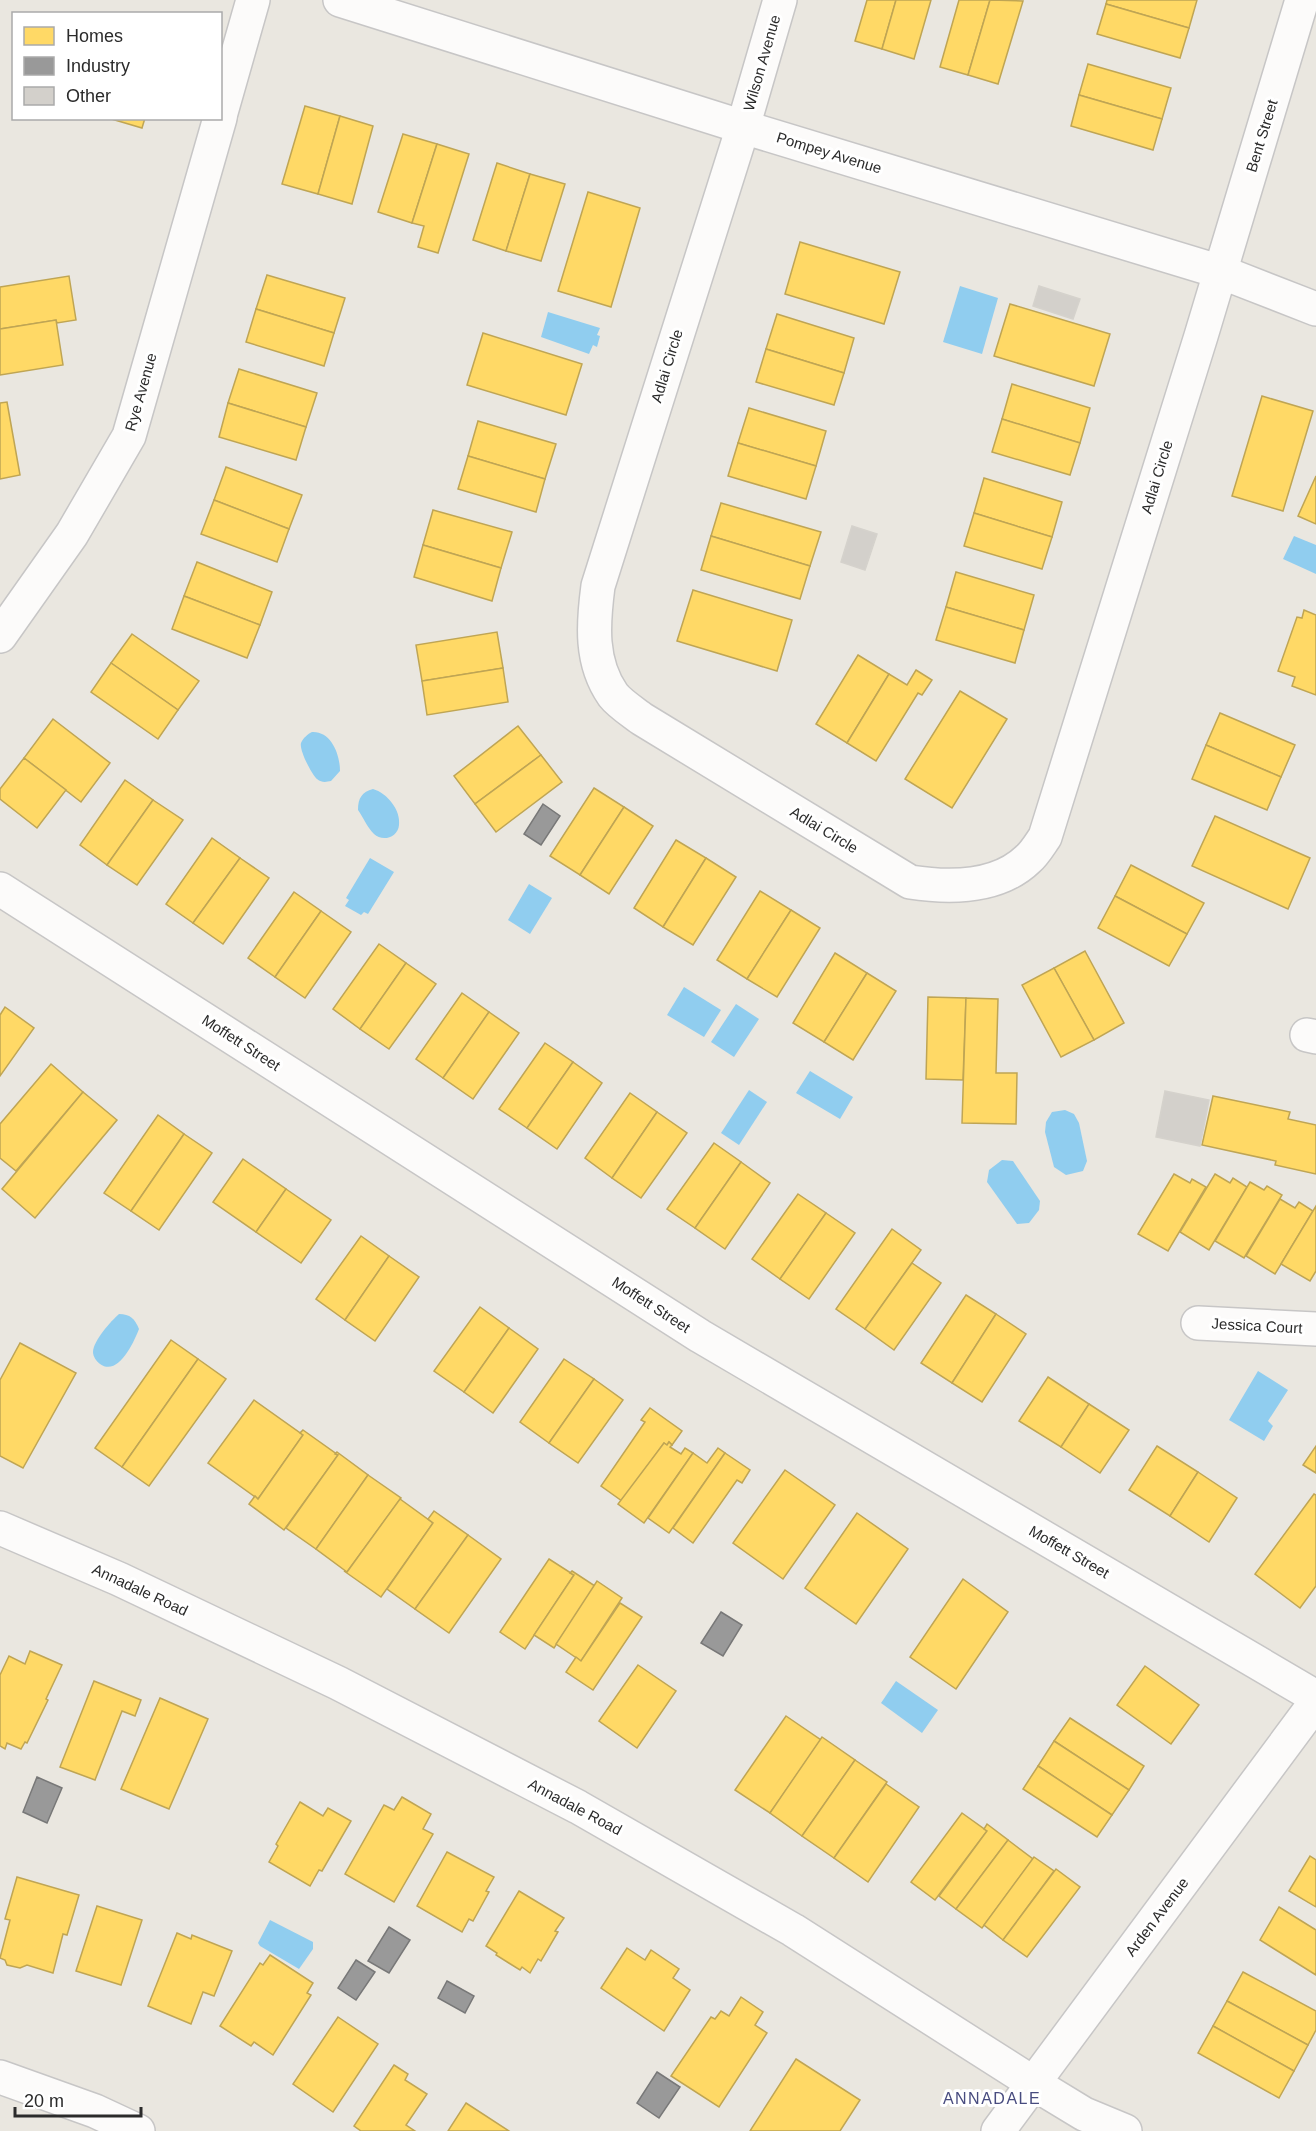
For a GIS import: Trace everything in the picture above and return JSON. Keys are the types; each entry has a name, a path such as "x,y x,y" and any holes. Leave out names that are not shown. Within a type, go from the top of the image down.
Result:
{"street":[{"name":"Rye Avenue","path":"222,110 253,0"},
{"name":"Pompey Avenue","path":"340,0 743,127 1221,272 1316,309"},
{"name":"Wilson Avenue","path":"743,127 780,0"},
{"name":"Bent Street","path":"1221,272 1302,0"},
{"name":"Rye Avenue","path":"0,636 72,534 129,436 219,120"},
{"name":"Adlai Circle","path":"743,127 598,586 593,625 598,665 614,696 642,719 909,882 935,886 985,882 1008,874 1029,859 1045,837 1221,272"},
{"path":"0,601 41,578"},
{"name":"Moffett Street","path":"0,889 699,1336 1316,1696"},
{"name":"Jessica Court","path":"1198,1323 1316,1329"},
{"name":"Annadale Road","path":"0,1528 119,1579 338,1683 578,1807 793,1930 1084,2114 1125,2131"},
{"name":"Arden Avenue","path":"998,2131 1316,1702"},
{"path":"0,2077 95,2111 138,2131"}],"water":[{"path":"960,286 998,298 982,354 943,342"},
{"path":"548,312 600,328 597,335 600,336 597,347 593,345 589,354 541,337"},
{"path":"1294,536 1316,545 1316,574 1283,559"},
{"path":"312,732 324,735 336,751 340,771 331,781 322,782 317,779 304,756 301,743"},
{"path":"373,789 388,798 398,814 399,825 393,836 381,838 374,834 358,810 361,796"},
{"path":"370,858 394,872 368,914 364,912 361,915 345,906 349,900 346,898"},
{"path":"529,884 552,898 530,934 508,920"},
{"path":"684,987 721,1010 704,1037 667,1015"},
{"path":"736,1004 759,1019 734,1057 711,1042"},
{"path":"810,1071 853,1097 840,1119 796,1093"},
{"path":"749,1090 767,1102 739,1145 721,1133"},
{"path":"1065,1110 1074,1114 1079,1123 1087,1161 1083,1171 1066,1175 1054,1167 1045,1132 1046,1122 1052,1112"},
{"path":"1002,1160 1013,1161 1040,1201 1039,1210 1029,1223 1017,1224 987,1182 989,1170"},
{"path":"119,1314 132,1318 139,1329 119,1362 107,1367 96,1360 93,1354 94,1347 103,1332"},
{"path":"1258,1371 1288,1390 1268,1421 1273,1426 1264,1441 1229,1420"},
{"path":"896,1681 938,1710 922,1733 881,1703"},
{"path":"270,1920 313,1942 313,1949 299,1969 258,1943"}],"building: Homes":[{"path":"867,0 896,0 882,49 855,41"},
{"path":"896,0 931,0 914,59 882,49"},
{"path":"959,0 990,0 968,75 940,67"},
{"path":"990,0 1023,1 998,84 968,75"},
{"path":"1107,0 1197,0 1189,28 1106,4"},
{"path":"1106,4 1189,28 1180,58 1097,34"},
{"path":"1088,64 1171,88 1162,119 1079,95"},
{"path":"1079,95 1162,119 1153,150 1071,126"},
{"path":"305,106 340,116 318,194 282,184"},
{"path":"340,116 373,126 352,204 318,194"},
{"path":"115,120 144,120 142,128"},
{"path":"403,134 437,144 412,223 378,212"},
{"path":"437,144 469,154 438,253 418,247 424,226 412,223"},
{"path":"497,163 530,174 506,251 473,240"},
{"path":"530,174 565,184 541,261 506,251"},
{"path":"588,192 640,208 611,307 558,291"},
{"path":"800,242 900,272 884,324 785,294"},
{"path":"267,275 345,298 334,333 256,309"},
{"path":"69,276 76,320 57,323 56,320 0,329 0,287"},
{"path":"1010,304 1110,334 1094,386 994,356"},
{"path":"256,309 334,333 324,366 246,342"},
{"path":"777,314 854,338 844,373 766,349"},
{"path":"56,320 63,365 0,375 0,329"},
{"path":"483,333 582,364 566,415 467,385"},
{"path":"766,349 844,373 834,405 756,382"},
{"path":"239,369 317,393 306,427 228,403"},
{"path":"1012,384 1090,408 1080,443 1002,419"},
{"path":"1262,396 1313,411 1283,511 1232,496"},
{"path":"7,402 20,475 0,479 0,403"},
{"path":"228,403 306,427 296,460 219,437"},
{"path":"749,408 826,431 816,466 738,443"},
{"path":"1002,419 1080,443 1070,475 992,452"},
{"path":"478,421 556,444 545,479 468,456"},
{"path":"738,443 816,466 806,499 728,476"},
{"path":"468,456 545,479 536,512 458,489"},
{"path":"226,467 302,495 289,529 214,500"},
{"path":"1316,476 1316,524 1298,516"},
{"path":"984,478 1062,502 1052,537 974,513"},
{"path":"214,500 289,529 277,562 201,534"},
{"path":"721,503 821,532 810,566 711,536"},
{"path":"433,510 512,532 501,568 423,545"},
{"path":"974,513 1052,537 1042,569 964,546"},
{"path":"711,536 810,566 800,599 701,570"},
{"path":"423,545 501,568 492,601 414,577"},
{"path":"197,562 272,592 260,625 184,596"},
{"path":"956,572 1034,595 1024,630 946,607"},
{"path":"693,590 792,620 777,671 677,641"},
{"path":"184,596 260,625 247,658 172,629"},
{"path":"946,607 1024,630 1015,663 936,640"},
{"path":"1304,610 1316,615 1316,695 1292,686 1295,677 1278,671 1297,617 1302,618"},
{"path":"497,632 503,668 422,681 416,645"},
{"path":"132,634 199,681 178,710 111,663"},
{"path":"858,655 889,674 847,743 816,724"},
{"path":"111,663 178,710 158,739 91,692"},
{"path":"503,668 508,702 427,715 422,681"},
{"path":"916,670 932,680 922,695 918,693 876,761 847,743 889,674 907,685"},
{"path":"960,691 1007,719 952,808 905,779"},
{"path":"1220,713 1295,745 1281,777 1206,745"},
{"path":"53,719 110,763 81,802 24,758"},
{"path":"518,726 541,755 475,804 454,776"},
{"path":"1206,745 1281,777 1267,810 1192,779"},
{"path":"541,755 562,782 496,832 475,804"},
{"path":"24,758 66,790 37,828 0,799 0,789"},
{"path":"125,780 153,800 107,865 80,845"},
{"path":"594,788 624,807 580,875 550,856"},
{"path":"153,800 183,820 137,885 107,865"},
{"path":"624,807 653,826 609,894 580,875"},
{"path":"1215,816 1310,858 1288,909 1192,866"},
{"path":"212,838 240,858 193,923 166,904"},
{"path":"676,840 706,858 663,927 634,908"},
{"path":"240,858 269,878 223,944 193,923"},
{"path":"706,858 736,877 693,945 663,927"},
{"path":"1131,865 1204,903 1187,934 1115,896"},
{"path":"760,891 791,910 747,979 717,960"},
{"path":"294,892 321,911 275,977 248,958"},
{"path":"1115,896 1187,934 1169,966 1098,928"},
{"path":"791,910 820,928 777,997 747,979"},
{"path":"321,911 351,932 305,998 275,977"},
{"path":"379,944 406,963 360,1029 333,1009"},
{"path":"1085,951 1124,1023 1094,1040 1054,968"},
{"path":"835,953 867,973 824,1042 793,1023"},
{"path":"406,963 436,984 389,1049 360,1029"},
{"path":"1054,968 1094,1040 1061,1057 1022,985"},
{"path":"867,973 896,991 853,1060 824,1042"},
{"path":"462,993 489,1012 443,1078 416,1059"},
{"path":"928,997 966,998 963,1080 926,1079"},
{"path":"966,998 998,999 996,1073 1017,1073 1016,1124 962,1123"},
{"path":"5,1007 34,1028 0,1076 0,1015"},
{"path":"489,1012 519,1033 473,1099 443,1078"},
{"path":"545,1043 573,1062 527,1128 499,1109"},
{"path":"573,1062 602,1083 557,1149 527,1128"},
{"path":"51,1064 83,1092 16,1171 0,1158 0,1124"},
{"path":"83,1092 117,1120 35,1218 2,1189"},
{"path":"630,1093 657,1112 612,1178 585,1158"},
{"path":"1213,1096 1290,1112 1288,1119 1316,1125 1316,1174 1275,1165 1276,1161 1202,1145"},
{"path":"657,1112 687,1133 641,1198 612,1178"},
{"path":"158,1115 184,1134 131,1211 104,1193"},
{"path":"184,1134 212,1153 159,1230 131,1211"},
{"path":"714,1143 741,1162 695,1228 667,1209"},
{"path":"243,1159 286,1189 256,1232 213,1202"},
{"path":"741,1162 770,1183 725,1249 695,1228"},
{"path":"1174,1174 1190,1183 1192,1179 1206,1187 1168,1251 1138,1234"},
{"path":"1215,1174 1230,1183 1233,1178 1247,1187 1209,1250 1180,1232"},
{"path":"1250,1182 1264,1190 1267,1186 1282,1195 1244,1258 1215,1241"},
{"path":"286,1189 331,1220 301,1263 256,1232"},
{"path":"798,1194 826,1213 780,1279 752,1259"},
{"path":"1280,1199 1295,1208 1299,1202 1313,1211 1275,1274 1246,1256"},
{"path":"1316,1206 1316,1271 1310,1281 1281,1264"},
{"path":"826,1213 855,1233 809,1299 780,1279"},
{"path":"892,1229 921,1250 865,1329 836,1309"},
{"path":"361,1236 389,1256 345,1320 316,1299"},
{"path":"389,1256 419,1277 375,1341 345,1320"},
{"path":"912,1263 941,1283 894,1350 865,1329"},
{"path":"966,1295 996,1314 952,1383 921,1363"},
{"path":"480,1307 509,1328 464,1392 434,1371"},
{"path":"996,1314 1026,1334 982,1402 952,1383"},
{"path":"509,1328 538,1349 493,1413 464,1392"},
{"path":"171,1340 198,1359 122,1467 95,1448"},
{"path":"20,1343 76,1373 23,1468 0,1456 0,1380"},
{"path":"198,1359 226,1379 149,1486 122,1467"},
{"path":"564,1359 594,1379 549,1443 520,1422"},
{"path":"1048,1377 1089,1404 1061,1447 1019,1421"},
{"path":"594,1379 623,1400 578,1463 549,1443"},
{"path":"254,1400 303,1435 258,1499 208,1463"},
{"path":"1089,1404 1129,1430 1100,1473 1061,1447"},
{"path":"650,1408 682,1431 672,1445 669,1442 667,1445 664,1443 622,1501 601,1486 645,1422 641,1420"},
{"path":"303,1430 338,1455 284,1530 249,1504 255,1496 258,1499 303,1435 300,1433"},
{"path":"669,1442 672,1445 670,1447 681,1454 685,1448 693,1453 644,1523 618,1504 664,1443 667,1445"},
{"path":"1157,1446 1198,1472 1170,1516 1129,1490"},
{"path":"1316,1446 1316,1473 1303,1465"},
{"path":"718,1448 725,1453 669,1533 648,1518 693,1453 707,1463"},
{"path":"337,1452 368,1475 316,1549 286,1528 338,1455 335,1454"},
{"path":"725,1453 750,1470 742,1483 737,1480 693,1543 673,1528"},
{"path":"785,1470 835,1505 783,1579 733,1543"},
{"path":"1198,1472 1237,1498 1209,1542 1170,1516"},
{"path":"368,1475 401,1498 347,1572 316,1549"},
{"path":"1314,1494 1316,1495 1316,1586 1300,1608 1255,1574"},
{"path":"400,1499 433,1523 381,1597 344,1571 347,1572"},
{"path":"434,1511 468,1535 415,1609 387,1589 433,1523 428,1519"},
{"path":"857,1513 908,1549 856,1624 805,1588"},
{"path":"468,1535 501,1559 449,1633 415,1609"},
{"path":"549,1559 574,1575 525,1649 500,1632"},
{"path":"572,1571 595,1586 554,1648 534,1635 574,1575 570,1573"},
{"path":"963,1579 1008,1612 956,1689 910,1657"},
{"path":"597,1581 622,1598 581,1661 556,1644"},
{"path":"620,1603 642,1617 593,1690 566,1672 576,1657 581,1661"},
{"path":"30,1651 62,1665 27,1743 25,1742 21,1749 7,1743 5,1749 0,1746 0,1675 9,1656 25,1664"},
{"path":"638,1665 676,1691 637,1748 599,1721"},
{"path":"1145,1666 1199,1705 1171,1744 1117,1705"},
{"path":"94,1681 141,1700 135,1716 122,1711 95,1780 60,1767"},
{"path":"160,1698 208,1719 169,1809 121,1789"},
{"path":"786,1716 821,1740 770,1813 735,1790"},
{"path":"1070,1718 1144,1766 1129,1790 1054,1741"},
{"path":"822,1737 855,1760 802,1836 770,1813"},
{"path":"1054,1741 1129,1790 1112,1815 1038,1766"},
{"path":"855,1760 887,1782 834,1858 802,1836"},
{"path":"1038,1766 1112,1815 1097,1837 1023,1789"},
{"path":"886,1784 919,1807 868,1882 834,1858"},
{"path":"402,1797 431,1814 423,1829 433,1834 394,1902 345,1874 384,1805 394,1810"},
{"path":"300,1802 323,1816 328,1808 351,1821 322,1871 319,1870 310,1886 269,1862 278,1846 276,1844"},
{"path":"962,1813 987,1831 935,1900 911,1882"},
{"path":"987,1824 1008,1840 956,1909 939,1896 987,1831 984,1829"},
{"path":"1008,1840 1033,1859 982,1928 956,1909"},
{"path":"447,1852 494,1877 486,1891 489,1892 473,1921 469,1919 462,1932 417,1906"},
{"path":"1310,1856 1316,1860 1316,1907 1289,1891"},
{"path":"1034,1857 1054,1871 1003,1940 984,1925"},
{"path":"1056,1869 1080,1887 1027,1957 1003,1940"},
{"path":"17,1877 79,1895 67,1935 63,1934 53,1973 27,1965 20,1968 7,1965 5,1960 0,1958 10,1920 5,1919"},
{"path":"519,1891 564,1918 555,1931 558,1932 541,1961 538,1959 530,1973 522,1967 520,1970 486,1946"},
{"path":"97,1906 142,1920 121,1985 76,1971"},
{"path":"1279,1907 1316,1930 1316,1975 1260,1940"},
{"path":"177,1933 191,1939 192,1935 232,1951 214,1996 203,1992 191,2024 148,2006"},
{"path":"627,1948 645,1960 651,1950 679,1969 673,1978 690,1990 664,2031 601,1988"},
{"path":"270,1955 313,1983 307,1993 311,1995 273,2055 254,2042 251,2046 220,2026 260,1963 263,1965"},
{"path":"1243,1972 1316,2011 1316,2030 1308,2045 1227,2001"},
{"path":"741,1997 763,2012 755,2025 767,2033 719,2107 671,2076 711,2017 715,2019 721,2011 729,2016"},
{"path":"1227,2001 1308,2045 1294,2071 1213,2026"},
{"path":"338,2017 378,2044 333,2112 293,2084"},
{"path":"1213,2026 1294,2071 1279,2098 1198,2053"},
{"path":"796,2059 860,2100 840,2131 750,2131"},
{"path":"394,2065 408,2074 405,2080 427,2094 406,2125 415,2131 361,2131 354,2126"},
{"path":"466,2103 509,2131 448,2131"}],"building: Industry":[{"path":"543,804 560,816 541,845 524,834"},
{"path":"721,1612 742,1625 723,1656 701,1643"},
{"path":"37,1777 62,1788 47,1823 23,1812"},
{"path":"389,1927 410,1940 389,1973 368,1961"},
{"path":"356,1960 375,1972 356,2000 338,1988"},
{"path":"447,1981 474,1996 465,2013 438,1998"},
{"path":"657,2072 680,2087 659,2118 637,2103"}],"building: Other":[{"path":"1039,286 1080,299 1073,319 1033,306"},
{"path":"852,526 877,534 865,570 841,562"},
{"path":"1165,1091 1209,1100 1200,1146 1156,1137"}],"district":[{"name":"ANNADALE","path":"992,2098"}]}
